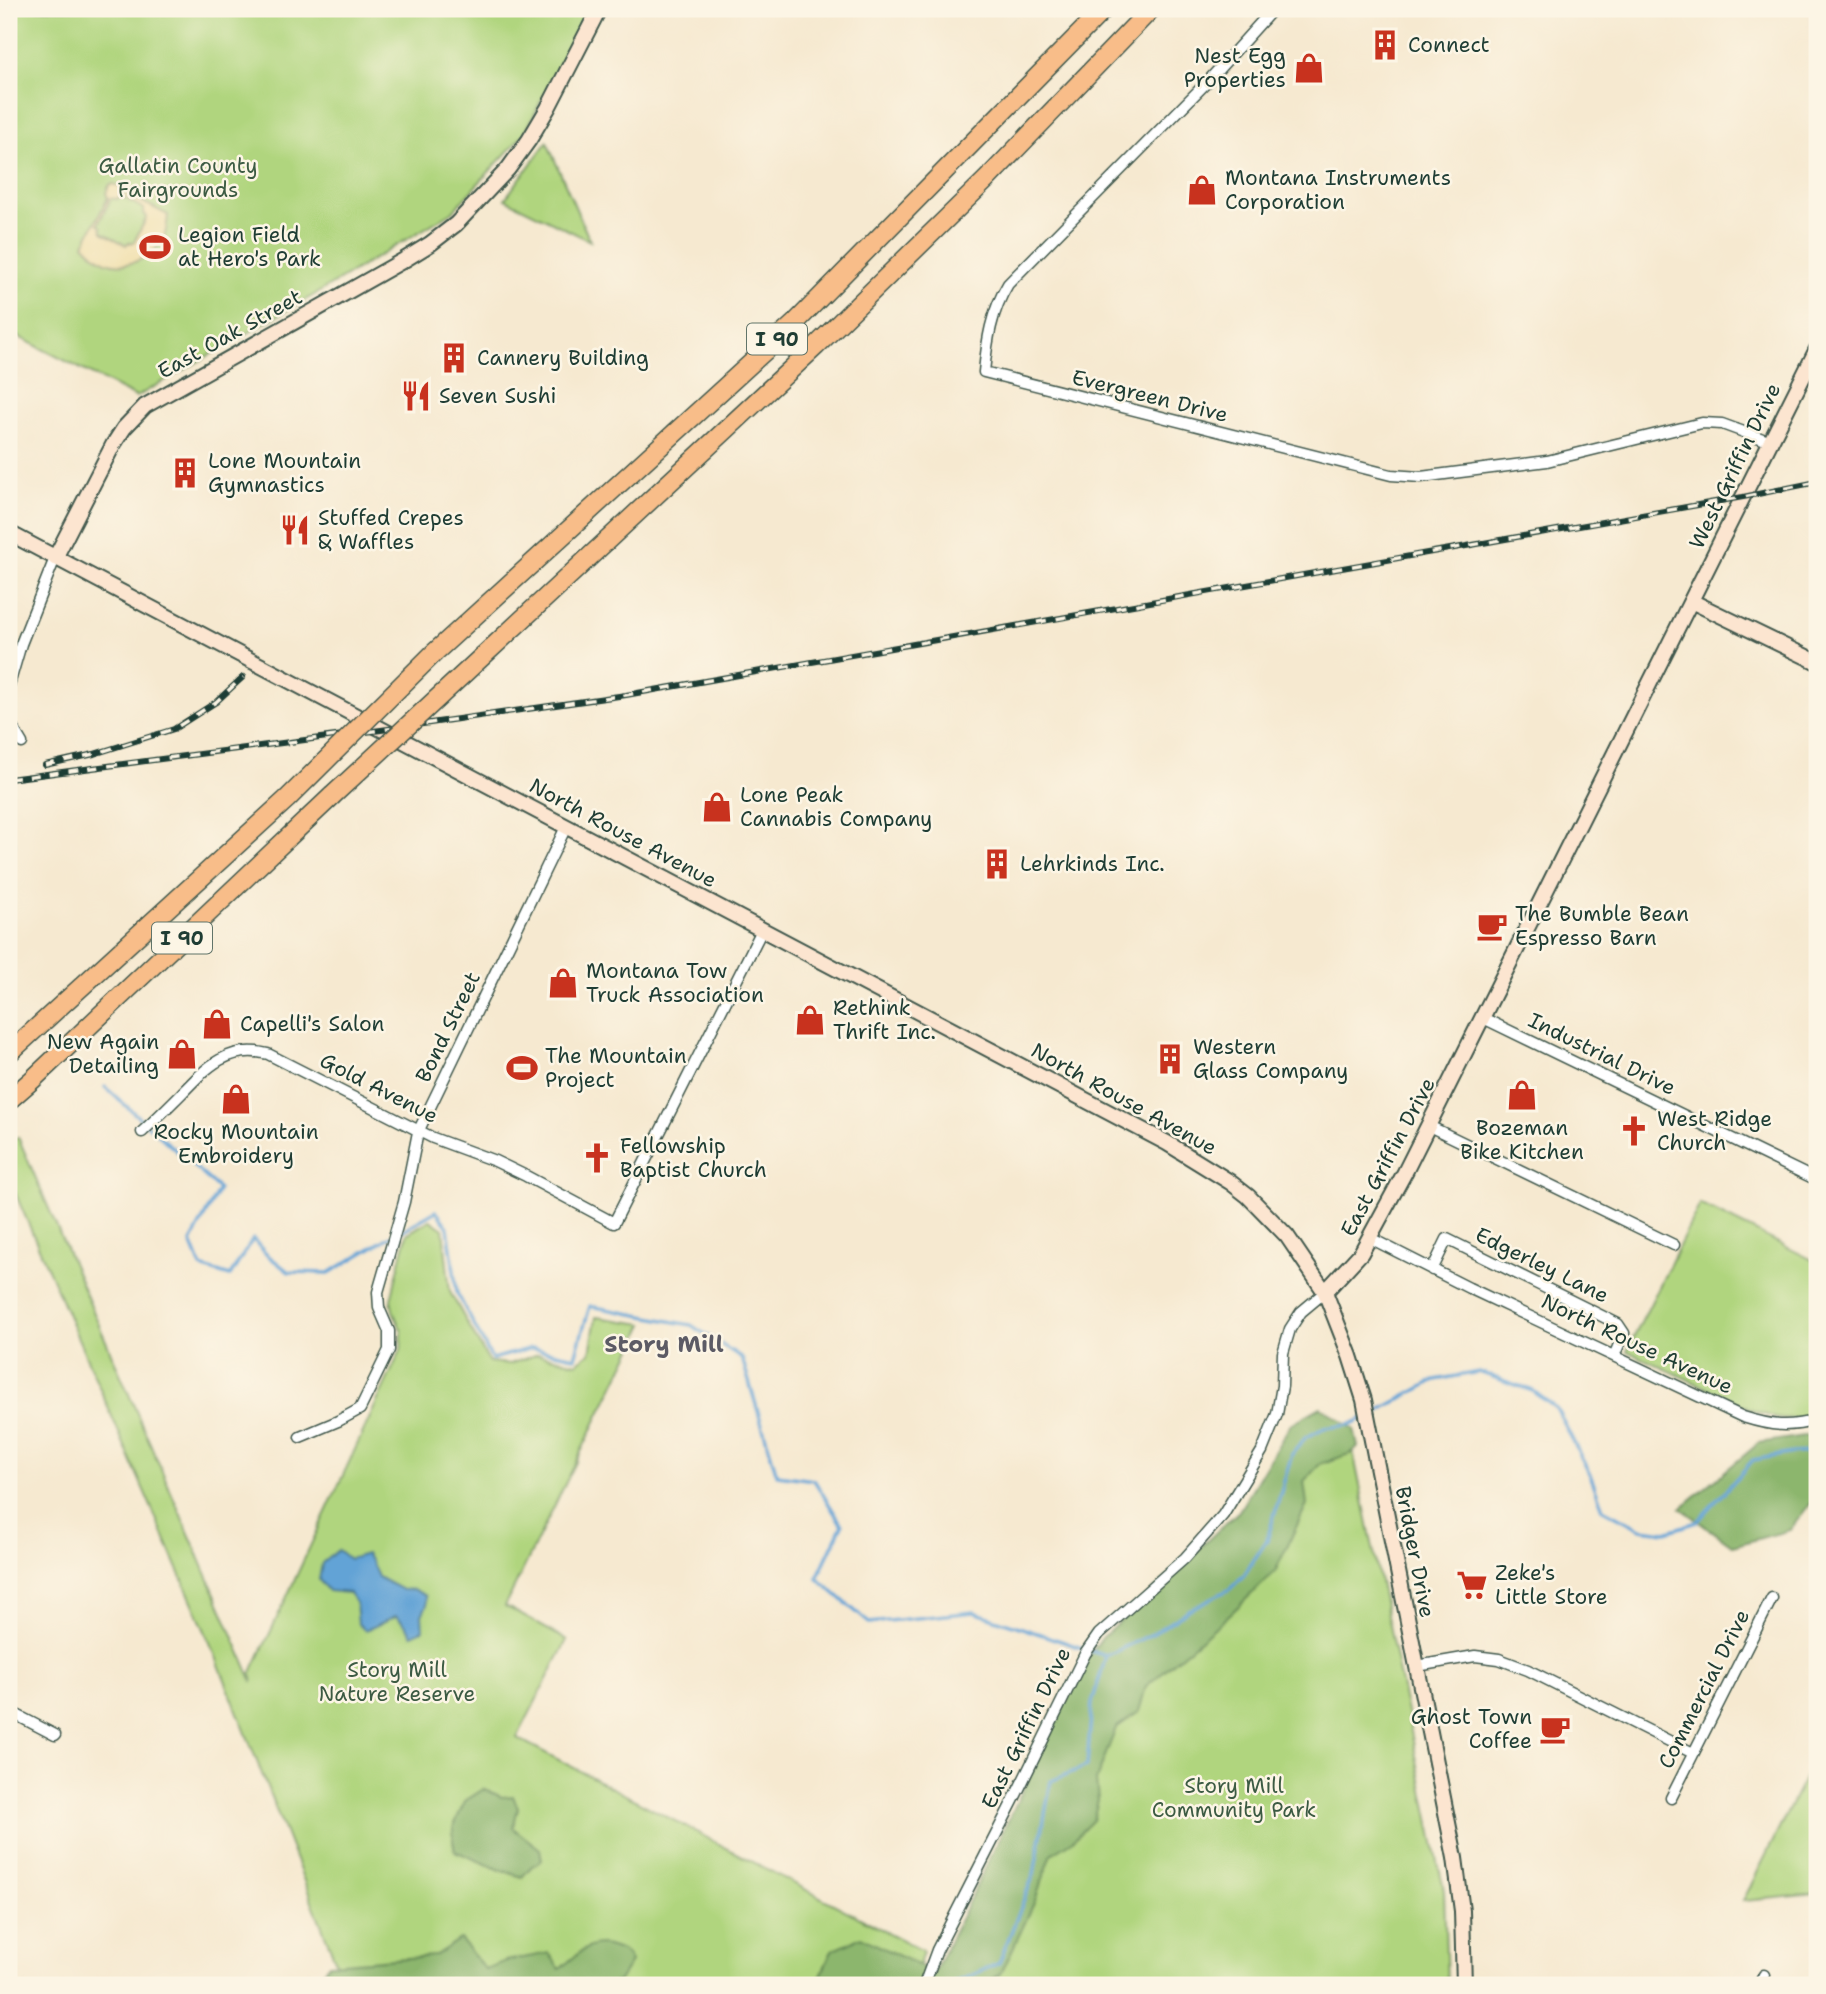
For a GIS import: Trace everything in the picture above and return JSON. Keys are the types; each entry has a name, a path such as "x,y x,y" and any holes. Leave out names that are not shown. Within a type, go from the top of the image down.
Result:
{"highway":[{"name":"I 90","path":"13,1050 287,799 434,653 793,325 1104,9"},
{"name":"I 90","path":"9,1100 816,346 986,180 1151,9"}],"main road":[{"name":"East Oak Street","path":"55,558 124,428 145,407 404,260 456,224 508,169 529,140 599,9"},
{"name":"West Griffin Drive","path":"1692,601 1817,349"},
{"name":"North Rouse Avenue","path":"9,533 1167,1143 1217,1174"},
{"path":"1692,601 1817,662"},
{"name":"East Griffin Drive","path":"1325,1292 1349,1268 1370,1238 1429,1126 1692,601"},
{"name":"Bridger Drive","path":"1217,1174 1248,1196 1283,1231 1325,1292 1364,1400 1460,1889 1464,1934 1464,1985"}],"street":[{"name":"Evergreen Drive","path":"1273,9 1209,80 1008,284 992,316 984,372 1391,475 1421,477 1547,461 1702,423 1722,424 1771,442"},
{"name":"East Oak Street","path":"9,685 21,644 55,558"},
{"path":"9,716 10,723 22,743"},
{"name":"Bond Street","path":"300,1437 360,1409 389,1350 389,1331 379,1308 378,1295 409,1177 418,1131 566,827"},
{"name":"Gold Avenue","path":"142,1132 206,1068 235,1053 255,1051 268,1054 418,1131 516,1171 614,1223 762,930"},
{"name":"Industrial Drive","path":"1483,1018 1817,1180"},
{"path":"1429,1126 1674,1245"},
{"name":"North Rouse Avenue","path":"1370,1238 1743,1417 1780,1427 1817,1420"},
{"name":"Edgerley Lane","path":"1432,1270 1447,1239 1618,1324 1624,1333 1614,1356"},
{"name":"East Griffin Drive","path":"924,1983 937,1950 1084,1654 1111,1622 1185,1558 1223,1515 1262,1451 1277,1414 1282,1385 1283,1353 1290,1329 1301,1312 1325,1292"},
{"name":"Commercial Drive","path":"1671,1798 1772,1598"},
{"path":"1417,1666 1475,1656 1499,1659 1528,1670 1693,1753"},
{"path":"9,1711 55,1735"},
{"path":"1759,1985 1764,1975"}],"green space":[{"name":"Gallatin County Fairgrounds","path":"9,9 587,9 525,133 452,212 136,397 9,332"},
{"path":"547,142 590,241 505,199"},
{"name":"Story Mill Nature Reserve","path":"18,1137 253,1682 251,1674 401,1350 402,1332 391,1299 407,1234 430,1220 443,1229 450,1292 489,1362 510,1364 538,1354 576,1363 590,1353 596,1317 644,1324 505,1606 567,1640 517,1738 923,1951 913,1985 345,1985 214,1652 9,1179 9,1142"},
{"path":"1700,1204 1817,1262 1817,1414 1789,1419 1760,1413 1627,1351"},
{"path":"1321,1407 1354,1429 1358,1447 1350,1454 1320,1464 1304,1481 1307,1504 1275,1572 1146,1686 1139,1712 1116,1728 1096,1780 1098,1800 1093,1820 1072,1841 1052,1854 1034,1903 1001,1974 982,1985 774,1985 782,1979 819,1980 832,1950 861,1937 934,1973 1085,1662 1102,1638 1239,1511 1291,1424"},
{"path":"1817,1434 1817,1502 1809,1505 1790,1530 1733,1546 1681,1508 1759,1443"},
{"name":"Story Mill Community Park","path":"1350,1437 1444,1891 1447,1985 933,1985 1105,1643"},
{"path":"1817,1753 1817,1894 1743,1901"},
{"path":"484,1789 502,1797 513,1796 518,1808 513,1828 540,1849 542,1860 522,1877 455,1851 453,1828 465,1801"},
{"path":"460,1939 485,1969 506,1961 549,1953 560,1969 584,1950 598,1945 622,1951 631,1962 618,1982 612,1985 323,1985 316,1980 329,1964 434,1956"}],"sand":[{"path":"113,184 121,187 121,191 168,215 165,234 160,244 140,260 123,264 106,262 84,244 108,198 106,193","holes":["121,196 144,209 147,217 134,242 126,245 102,232 98,224 111,198 117,199"]}],"water":[{"path":"338,1550 349,1559 366,1554 378,1577 402,1590 413,1589 426,1596 427,1605 422,1615 423,1630 412,1635 396,1616 365,1630 358,1624 356,1603 349,1593 328,1591 319,1580 322,1563"}],"waterway":[{"path":"9,827 14,844 9,851"},
{"path":"105,1087 219,1189 191,1242 201,1267 230,1276 253,1239 266,1254 289,1272 329,1273 391,1236"},
{"path":"398,1233 436,1211 448,1227 457,1293 492,1359 532,1348 575,1357 590,1306 691,1325 742,1358 777,1475 814,1480 842,1525 817,1578 869,1623 974,1612 1106,1656"},
{"path":"1371,1415 1435,1380 1479,1372 1533,1391 1557,1409 1591,1477 1603,1509 1641,1529 1666,1532 1697,1522 1753,1460 1817,1452"},
{"path":"950,1985 999,1963 1034,1874 1051,1781 1087,1766 1092,1703 1106,1656 1154,1633 1188,1610 1230,1589 1244,1575 1267,1540 1292,1454 1306,1437 1324,1428 1349,1425 1364,1418"}],"railway":[{"path":"9,779 626,695 1817,482"},
{"path":"45,765 94,754 174,729 216,702 243,677"}],"place":[{"name":"Connect","path":"1385,45"},
{"name":"Nest Egg Properties","path":"1309,68"},
{"name":"Montana Instruments Corporation","path":"1202,190"},
{"name":"Legion Field at Hero's Park","path":"155,247"},
{"name":"Cannery Building","path":"454,358"},
{"name":"Seven Sushi","path":"416,396"},
{"name":"Lone Mountain Gymnastics","path":"185,473"},
{"name":"Stuffed Crepes & Waffles","path":"295,530"},
{"name":"Lone Peak Cannabis Company","path":"717,807"},
{"name":"Lehrkinds Inc.","path":"997,864"},
{"name":"The Bumble Bean Espresso Barn","path":"1492,926"},
{"name":"Montana Tow Truck Association","path":"563,983"},
{"name":"Rethink Thrift Inc.","path":"810,1020"},
{"name":"Capelli's Salon","path":"217,1024"},
{"name":"New Again Detailing","path":"182,1054"},
{"name":"Western Glass Company","path":"1170,1059"},
{"name":"The Mountain Project","path":"522,1068"},
{"name":"Bozeman Bike Kitchen","path":"1522,1095"},
{"name":"Rocky Mountain Embroidery","path":"236,1099"},
{"name":"West Ridge Church","path":"1634,1131"},
{"name":"Fellowship Baptist Church","path":"597,1158"},
{"name":"Zeke's Little Store","path":"1472,1585"},
{"name":"Ghost Town Coffee","path":"1555,1729"}],"district":[{"name":"Story Mill","path":"664,1344"}]}
